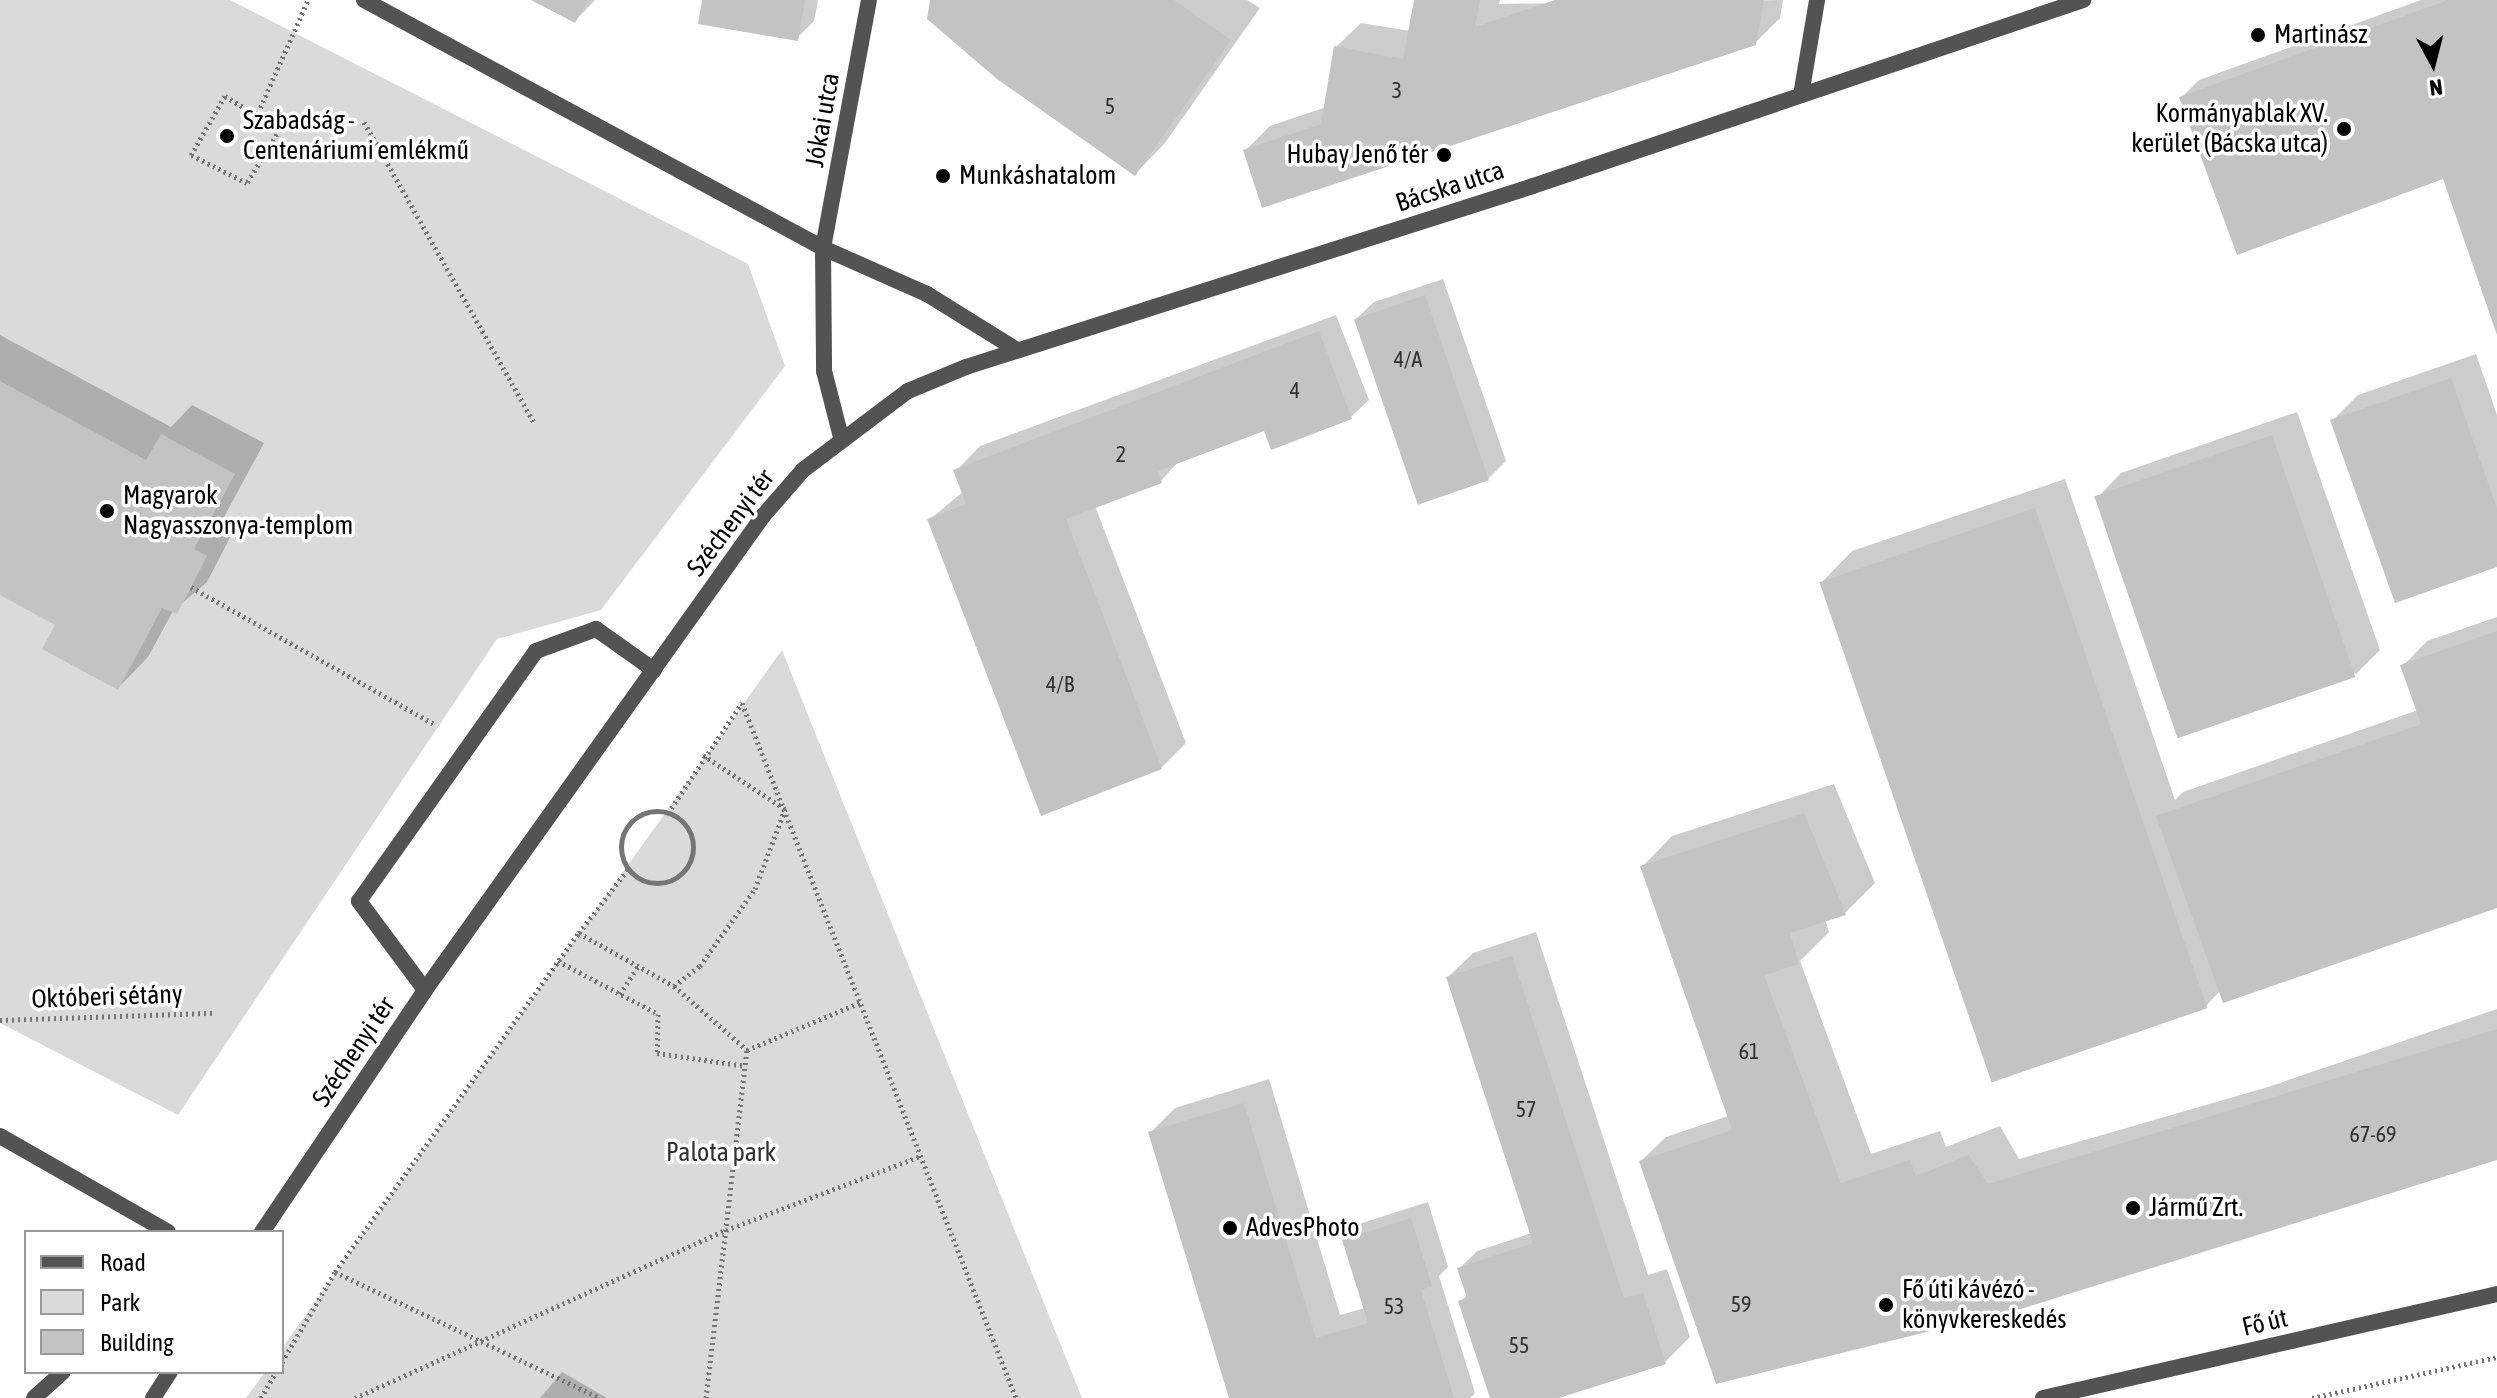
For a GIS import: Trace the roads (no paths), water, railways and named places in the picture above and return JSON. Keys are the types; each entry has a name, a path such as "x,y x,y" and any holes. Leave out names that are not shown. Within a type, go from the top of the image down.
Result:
{"street":[{"path":"364,0 823,248 927,294 1017,350"},
{"name":"Jókai utca","path":"823,248 869,0"},
{"path":"1801,95 1817,0"},
{"name":"Bácska utca","path":"841,437 908,391 1017,350 2083,0"},
{"path":"823,248 824,371 841,437"},
{"name":"Széchenyi tér","path":"263,1230 425,990 763,516 803,470 841,437"},
{"path":"425,990 359,901 536,651 596,629 654,670"},
{"path":"0,1136 164,1230"},
{"name":"Fő út","path":"2043,1398 2497,1294"},
{"path":"34,1398 61,1374"},
{"path":"153,1398 169,1374"}],"place":[{"name":"Martinász","path":"2258,35"},
{"name":"Kormányablak XV. kerület (Bácska utca)","path":"2344,129"},
{"name":"Szabadság - Centenáriumi emlékmű","path":"227,136"},
{"name":"Hubay Jenő tér","path":"1444,155"},
{"name":"Munkáshatalom","path":"943,176"},
{"name":"Magyarok Nagyasszonya-templom","path":"107,511"},
{"name":"Jármű Zrt.","path":"2133,1208"},
{"name":"AdvesPhoto","path":"1230,1228"},
{"name":"Fő úti kávézó - könyvkereskedés","path":"1886,1305"}],"park label":[{"name":"Palota park","path":"721,1153"}]}
